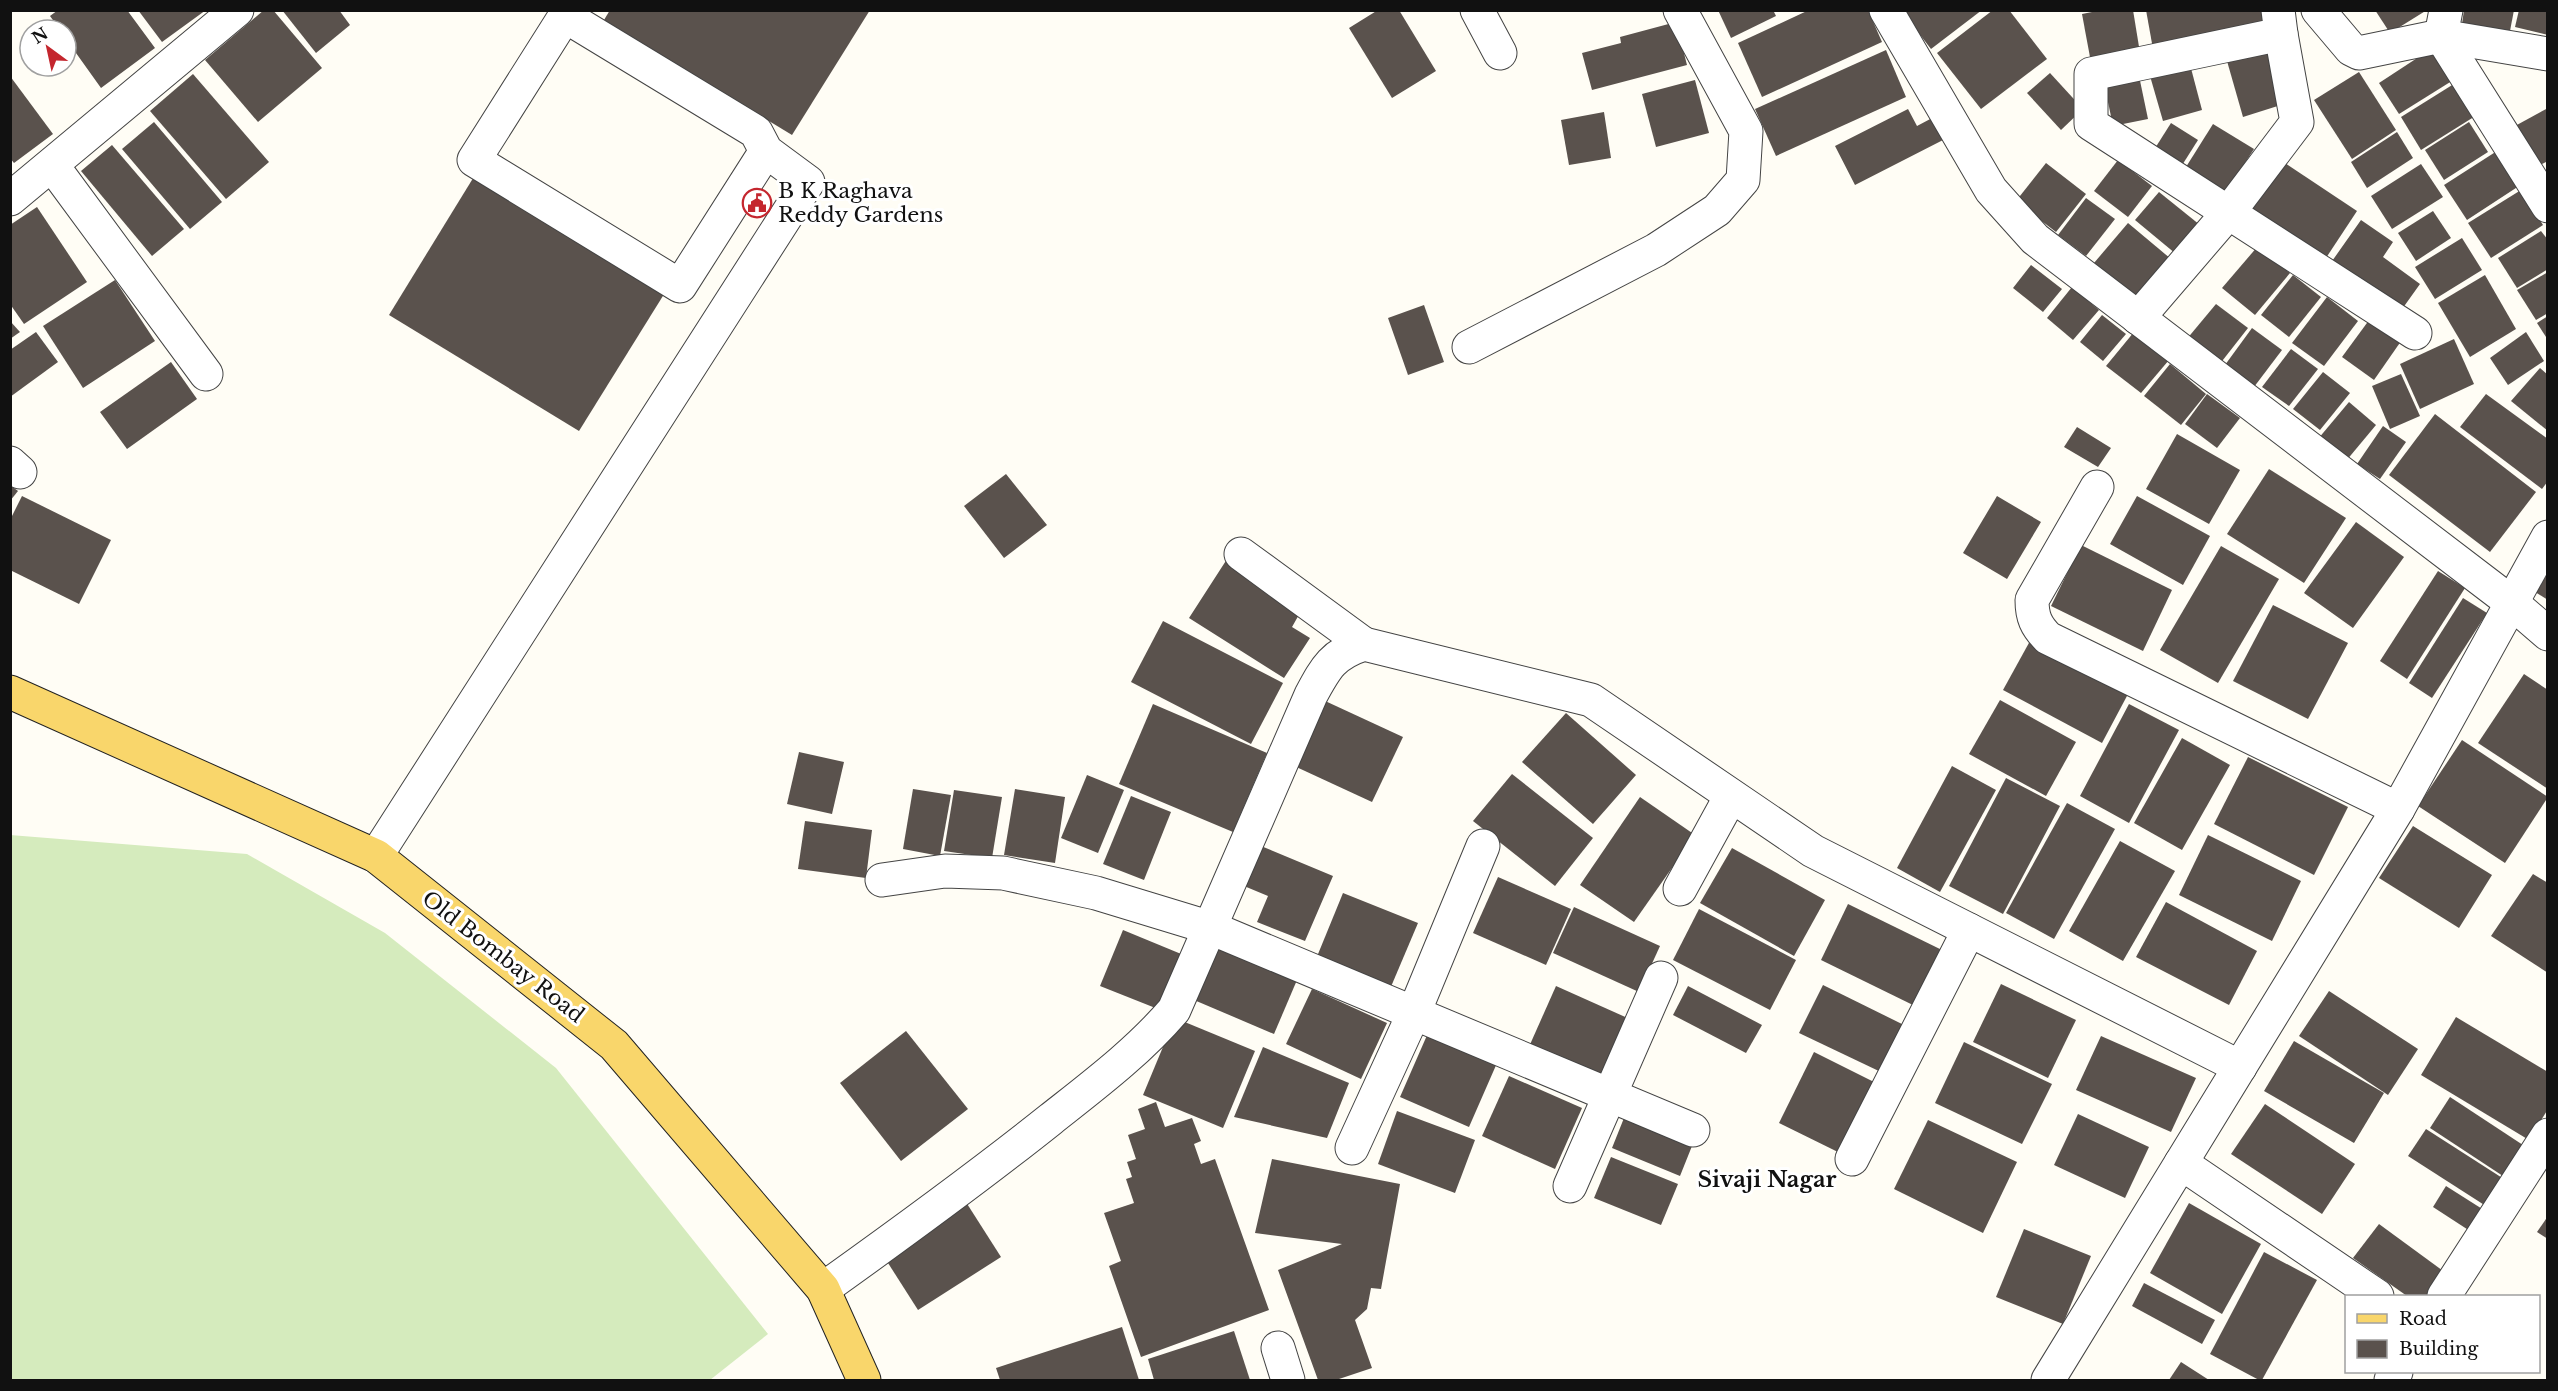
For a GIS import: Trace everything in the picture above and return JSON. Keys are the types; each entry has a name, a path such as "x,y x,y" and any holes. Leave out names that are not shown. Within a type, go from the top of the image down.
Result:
{"main road":[{"name":"Old Bombay Road","path":"10,692 376,856 614,1045 823,1288 864,1380"}],"street":[{"path":"10,199 237,10"},
{"path":"1477,10 1500,53"},
{"path":"1469,347 1656,250 1717,210 1743,180 1746,131 1680,10"},
{"path":"1886,10 1990,190 2035,239 2511,603 2547,634"},
{"path":"2319,10 2351,49 2359,52 2444,23 2547,54"},
{"path":"376,856 808,182 766,151 756,132 565,16 474,160 680,286 766,151"},
{"path":"2138,318 2229,212 2297,122 2280,22 2091,74 2091,124 2229,212 2415,333"},
{"path":"2444,23 2547,206"},
{"path":"52,165 206,374"},
{"path":"2097,487 2032,600 2032,615 2038,628 2049,638 2398,809"},
{"path":"2048,1380 2398,809 2547,537"},
{"path":"1241,554 1364,644 1591,700 1813,851 2240,1067"},
{"path":"823,1288 960,1191 1118,1066 1155,1033 1174,1010 1311,695 1327,666 1344,650 1364,644"},
{"path":"1680,890 1731,796"},
{"path":"1352,1148 1413,1015 1483,846"},
{"path":"882,880 945,871 1003,873 1096,893 1211,928 1413,1015 1693,1130"},
{"path":"1852,1159 1969,930"},
{"path":"1570,1186 1611,1097 1661,978"},
{"path":"2445,1295 2547,1135"},
{"path":"2181,1163 2376,1295"},
{"path":"1278,1348 1288,1380"}],"green space":[{"path":"10,835 247,854 385,933 556,1068 768,1334 710,1380 11,1380"}],"building":[{"path":"58,10 127,10 155,48 101,88 78,56 78,18 51,18 50,16"},
{"path":"138,10 206,10 162,42"},
{"path":"264,10 273,10 322,68 258,122 205,60"},
{"path":"282,10 339,10 350,25 316,53"},
{"path":"610,10 870,10 792,135 604,20"},
{"path":"1378,10 1399,10 1436,71 1392,98 1349,28"},
{"path":"1718,10 1773,10 1776,16 1731,38"},
{"path":"1809,10 1868,10 1882,42 1762,97 1738,43"},
{"path":"1901,10 1982,10 1931,49"},
{"path":"1993,10 2009,10 2047,59 1981,109 1937,53"},
{"path":"2102,10 2133,10 2141,59 2092,68 2082,14"},
{"path":"2146,10 2273,10 2276,30 2153,49"},
{"path":"2375,10 2427,10 2390,33"},
{"path":"2464,10 2514,10 2510,31 2462,24"},
{"path":"2519,10 2548,10 2548,35 2515,27"},
{"path":"1676,22 1687,65 1592,90 1582,53 1621,43 1620,37"},
{"path":"2266,42 2284,104 2243,117 2225,54"},
{"path":"2434,47 2455,79 2399,114 2379,83"},
{"path":"1886,50 1906,97 1776,156 1755,109"},
{"path":"2188,57 2202,110 2163,121 2148,69"},
{"path":"2138,71 2148,119 2113,126 2103,78"},
{"path":"2359,72 2396,130 2352,159 2314,100"},
{"path":"2050,73 2083,109 2061,130 2027,93"},
{"path":"193,74 269,162 226,199 150,111"},
{"path":"10,76 53,134 14,163 10,158"},
{"path":"1695,80 1709,133 1656,147 1642,94"},
{"path":"2457,82 2477,115 2421,150 2401,117"},
{"path":"2548,108 2548,161 2538,166 2515,126"},
{"path":"1908,109 1917,126 1934,117 1945,139 1855,185 1835,146"},
{"path":"1604,112 1611,158 1569,165 1561,120"},
{"path":"154,122 222,202 190,229 122,149"},
{"path":"2469,122 2488,152 2444,180 2425,150"},
{"path":"2171,123 2198,140 2179,170 2152,153"},
{"path":"2213,124 2254,149 2226,192 2186,167"},
{"path":"2397,132 2413,158 2367,188 2351,162"},
{"path":"112,145 184,229 152,256 81,171"},
{"path":"2497,151 2519,186 2467,220 2444,185"},
{"path":"2118,160 2152,186 2128,217 2094,191"},
{"path":"2282,161 2357,211 2324,261 2249,211"},
{"path":"2046,163 2086,194 2056,232 2016,201"},
{"path":"2421,164 2443,197 2392,229 2371,196"},
{"path":"475,175 666,291 579,431 389,315"},
{"path":"2521,190 2543,225 2491,258 2468,223"},
{"path":"2159,192 2200,225 2176,254 2135,220"},
{"path":"2086,198 2115,219 2086,256 2058,235"},
{"path":"37,207 87,282 24,324 10,304 10,225"},
{"path":"2433,211 2451,238 2416,261 2398,233"},
{"path":"2361,220 2393,242 2383,257 2420,284 2400,312 2330,264"},
{"path":"2128,223 2171,259 2137,299 2094,263"},
{"path":"2541,231 2548,240 2548,269 2517,288 2498,258"},
{"path":"2462,238 2482,270 2435,299 2415,267"},
{"path":"2258,246 2290,273 2255,315 2222,288"},
{"path":"2031,265 2062,289 2043,312 2013,288"},
{"path":"2548,272 2548,313 2536,320 2517,290"},
{"path":"2293,275 2321,297 2289,337 2261,315"},
{"path":"2485,275 2516,329 2470,357 2438,303"},
{"path":"115,280 155,341 83,388 43,326"},
{"path":"2072,287 2099,310 2073,340 2047,318"},
{"path":"2327,297 2358,321 2324,366 2292,343"},
{"path":"2216,304 2248,328 2219,365 2186,340"},
{"path":"1424,305 1444,362 1408,375 1388,318"},
{"path":"2375,312 2406,334 2374,380 2342,357"},
{"path":"2102,315 2126,334 2103,361 2080,342"},
{"path":"2548,316 2548,340 2537,323"},
{"path":"10,321 20,332 10,339"},
{"path":"2252,328 2282,350 2254,387 2225,365"},
{"path":"36,332 58,362 10,397 10,350"},
{"path":"2134,332 2169,360 2141,393 2106,366"},
{"path":"2526,332 2544,361 2508,385 2490,358"},
{"path":"2454,339 2474,384 2420,409 2400,364"},
{"path":"2291,349 2318,369 2289,406 2262,387"},
{"path":"171,362 197,399 127,449 100,412"},
{"path":"2170,364 2206,394 2181,425 2144,396"},
{"path":"2540,368 2548,375 2548,431 2511,401"},
{"path":"2323,372 2350,393 2320,430 2293,409"},
{"path":"2401,374 2420,416 2390,429 2372,386"},
{"path":"2207,394 2240,418 2217,448 2185,424"},
{"path":"2486,394 2548,439 2548,481 2542,489 2460,427"},
{"path":"2349,402 2376,425 2346,461 2318,439"},
{"path":"2435,414 2536,492 2490,552 2389,475"},
{"path":"2383,426 2406,442 2380,479 2357,464"},
{"path":"2077,427 2111,448 2098,467 2064,447"},
{"path":"2177,434 2240,470 2209,524 2146,489"},
{"path":"2269,469 2346,518 2304,583 2227,534"},
{"path":"1006,474 1047,525 1004,558 964,506"},
{"path":"10,485 18,491 10,501"},
{"path":"22,496 111,540 79,604 10,570 10,520"},
{"path":"1997,496 2041,522 2007,579 1963,553"},
{"path":"2137,496 2210,536 2183,585 2110,544"},
{"path":"2356,522 2404,557 2353,628 2304,593"},
{"path":"2081,545 2172,590 2143,651 2051,606"},
{"path":"2221,546 2279,579 2218,683 2160,650"},
{"path":"1229,556 1305,604 1292,627 1310,638 1284,678 1189,618"},
{"path":"2438,571 2465,588 2407,679 2380,661"},
{"path":"2548,571 2548,600 2535,592"},
{"path":"2463,598 2487,613 2432,698 2409,683"},
{"path":"2273,605 2348,643 2308,719 2233,681"},
{"path":"1163,621 1283,683 1251,744 1131,682"},
{"path":"2030,641 2128,694 2102,743 2003,690"},
{"path":"2524,674 2548,690 2548,789 2478,743"},
{"path":"1323,700 1403,737 1372,802 1292,765"},
{"path":"2000,700 2076,742 2046,796 1969,754"},
{"path":"1153,704 1267,753 1233,832 1119,784"},
{"path":"2129,704 2179,730 2129,823 2080,796"},
{"path":"1566,713 1636,775 1593,824 1522,762"},
{"path":"2182,738 2230,765 2182,850 2134,823"},
{"path":"2462,740 2548,797 2505,863 2418,806"},
{"path":"799,752 844,762 832,814 787,804"},
{"path":"2248,757 2348,807 2314,875 2214,824"},
{"path":"1952,766 1996,790 1940,892 1897,868"},
{"path":"1512,774 1593,838 1555,886 1473,821"},
{"path":"1087,775 1124,790 1098,853 1061,838"},
{"path":"2006,778 2060,806 2003,914 1949,886"},
{"path":"913,789 951,795 940,856 903,849"},
{"path":"1015,789 1065,797 1055,863 1004,855"},
{"path":"954,790 1002,797 992,858 944,851"},
{"path":"1131,796 1171,812 1144,880 1103,864"},
{"path":"1640,797 1695,835 1634,922 1580,885"},
{"path":"2067,803 2115,829 2054,939 2006,913"},
{"path":"805,821 872,830 866,878 798,869"},
{"path":"2413,826 2492,875 2459,928 2379,878"},
{"path":"2208,835 2301,881 2272,941 2179,895"},
{"path":"2120,841 2175,871 2123,961 2069,931"},
{"path":"1261,846 1333,876 1305,941 1257,922 1268,896 1244,886"},
{"path":"1732,848 1825,900 1794,956 1700,903"},
{"path":"2533,874 2548,883 2548,973 2491,936"},
{"path":"1498,877 1571,909 1546,965 1473,933"},
{"path":"1343,893 1418,923 1390,989 1316,959"},
{"path":"2166,902 2257,951 2229,1005 2136,957"},
{"path":"1848,904 1944,951 1917,1007 1821,960"},
{"path":"1574,907 1660,946 1639,992 1553,953"},
{"path":"1699,909 1796,960 1770,1010 1673,960"},
{"path":"1123,930 1186,956 1163,1011 1100,986"},
{"path":"1218,946 1297,980 1274,1034 1194,1000"},
{"path":"2001,984 2076,1020 2048,1078 1973,1042"},
{"path":"1823,985 1906,1026 1883,1073 1799,1033"},
{"path":"1556,986 1632,1020 1603,1083 1528,1049"},
{"path":"1688,986 1762,1025 1746,1053 1673,1015"},
{"path":"1312,989 1387,1023 1361,1079 1286,1044"},
{"path":"2329,991 2418,1049 2388,1095 2299,1036"},
{"path":"2456,1017 2548,1072 2548,1109 2529,1140 2421,1075"},
{"path":"1175,1018 1255,1051 1223,1128 1143,1095"},
{"path":"906,1031 968,1109 901,1161 840,1083"},
{"path":"1428,1033 1497,1063 1469,1127 1400,1097"},
{"path":"2101,1036 2196,1078 2171,1132 2076,1090"},
{"path":"2294,1041 2384,1093 2354,1143 2264,1091"},
{"path":"1964,1042 2052,1084 2022,1144 1935,1103"},
{"path":"1263,1047 1349,1083 1327,1138 1234,1117"},
{"path":"1814,1052 1878,1084 1842,1154 1779,1123"},
{"path":"1509,1076 1582,1108 1555,1169 1482,1136"},
{"path":"2450,1097 2526,1147 2506,1178 2430,1128"},
{"path":"1156,1102 1165,1127 1192,1118 1201,1141 1194,1144 1201,1164 1215,1159 1269,1310 1141,1357 1109,1266 1121,1261 1104,1213 1134,1203 1126,1179 1132,1177 1127,1162 1136,1159 1128,1135 1145,1129 1138,1109"},
{"path":"2265,1104 2355,1164 2322,1214 2231,1154"},
{"path":"1397,1111 1475,1140 1455,1193 1378,1164"},
{"path":"1626,1113 1694,1141 1680,1176 1612,1148"},
{"path":"2078,1114 2149,1147 2125,1198 2054,1165"},
{"path":"1928,1120 2017,1162 1983,1233 1894,1189"},
{"path":"2426,1129 2507,1181 2489,1208 2408,1156"},
{"path":"1611,1157 1678,1184 1661,1225 1594,1198"},
{"path":"1272,1159 1400,1184 1381,1289 1371,1288 1367,1309 1355,1320 1372,1368 1336,1380 1318,1380 1278,1270 1342,1244 1255,1233"},
{"path":"2446,1186 2487,1212 2473,1233 2433,1207"},
{"path":"964,1199 1001,1257 918,1310 881,1252"},
{"path":"2189,1203 2261,1244 2222,1314 2150,1273"},
{"path":"2548,1216 2548,1239 2537,1232"},
{"path":"2379,1224 2450,1276 2436,1295 2406,1295 2353,1258"},
{"path":"2024,1229 2091,1256 2063,1324 1996,1297"},
{"path":"2264,1252 2317,1280 2262,1380 2259,1380 2210,1354"},
{"path":"2144,1283 2215,1320 2202,1344 2132,1306"},
{"path":"1122,1327 1139,1380 1000,1380 996,1368"},
{"path":"1234,1331 1250,1380 1154,1380 1148,1359"},
{"path":"2181,1362 2209,1380 2169,1380"}],"place":[{"name":"B K Raghava Reddy Gardens","path":"757,203"}],"district":[{"name":"Sivaji Nagar","path":"1767,1179"}]}
